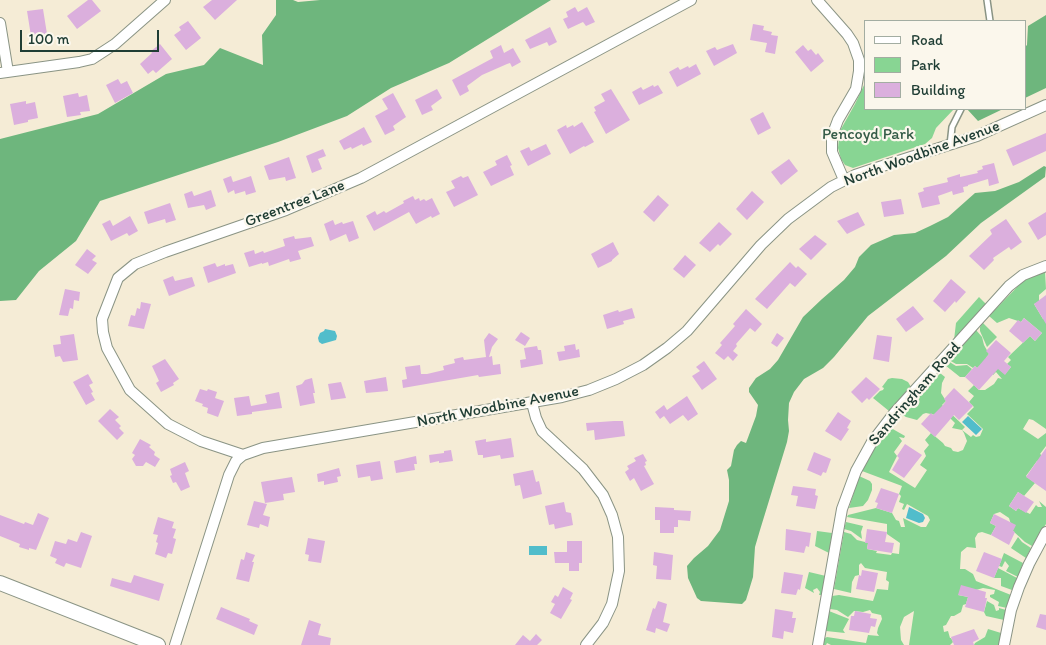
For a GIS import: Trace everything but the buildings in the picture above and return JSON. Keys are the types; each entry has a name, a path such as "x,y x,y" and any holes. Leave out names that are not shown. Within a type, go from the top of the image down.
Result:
{"main road":[{"path":"0,583 158,645"}],"street":[{"path":"0,23 4,73 92,59 115,44 165,0"},
{"name":"Greentree Lane","path":"243,455 200,441 168,424 130,390 107,348 103,332 102,319 118,278 134,264 168,250 288,209 361,178 692,0"},
{"path":"818,0 847,34 853,43 859,60 860,71 856,89 838,120 832,136 832,152 844,180"},
{"name":"North Woodbine Avenue","path":"243,455 263,448 532,403 589,390 616,379 651,360 687,331 761,245 786,221 811,201 844,180 870,170 950,146 994,129 1046,105"},
{"name":"Sandringham Road","path":"818,645 842,511 856,471 872,442 892,416 1009,286 1023,275 1046,266"},
{"path":"532,403 542,431 583,469 602,495 612,515 618,537 619,572 615,596 603,623 586,645"},
{"path":"175,645 229,475 236,461 243,455"},
{"path":"1004,645 1011,610 1019,587 1046,532"}],"lane":[{"path":"987,0 990,20"},
{"path":"950,146 952,127 960,110"}],"green space":[{"path":"276,0 293,0 298,2 320,0 551,0 449,63 391,88 347,116 278,142 100,201 76,241 39,271 16,300 0,301 0,139 98,114 166,74 204,65 220,48 263,65 262,35 276,15"},
{"path":"1046,15 1046,88 1026,98 1026,46 1028,26"},
{"name":"Pencoyd Park","path":"864,85 864,110 953,110 936,128 932,138 925,144 853,168 845,165 838,148 841,129"},
{"path":"968,110 1001,110 978,121"},
{"path":"1044,166 1046,167 1045,177 981,223 946,256 868,316 823,368 804,379 794,392 789,403 787,442 755,547 753,577 746,600 742,604 701,601 697,598 688,578 687,566 708,546 720,530 729,501 727,470 731,466 734,450 737,445 741,441 746,443 756,416 758,405 749,392 749,388 756,378 770,369 778,360 803,317 844,280 855,267 859,257 871,245 894,235 915,233 948,217 975,193 995,191 1019,182"},
{"path":"1045,272 1046,289 1039,295 1039,302 1034,304 1043,319 1046,317 1046,429 1029,419 1023,429 1038,439 1046,433 1046,446 1040,454 1046,458 1037,461 1026,476 1035,483 1024,496 1018,492 1009,506 1016,511 1018,508 1030,514 1036,505 1042,507 1039,501 1046,507 1046,524 1032,546 1013,531 1009,518 1000,512 994,514 990,523 996,526 991,535 982,532 978,533 975,538 976,548 967,547 961,552 960,569 965,569 973,574 976,581 1011,595 1007,608 998,606 999,602 990,597 990,595 994,594 995,590 983,588 958,595 968,597 961,612 951,616 946,625 943,626 944,632 948,631 953,642 950,645 909,645 914,611 904,617 900,627 901,640 904,645 831,645 827,643 823,645 827,637 866,643 868,635 879,636 877,633 882,619 881,615 872,613 870,610 863,612 854,611 848,617 837,610 830,609 832,596 839,595 873,601 877,589 888,590 887,572 865,568 861,563 859,565 859,575 855,576 852,582 851,593 834,589 844,532 851,534 857,540 868,543 867,549 877,551 876,553 899,554 900,543 887,534 887,524 847,517 848,515 876,508 892,513 896,520 899,521 901,527 905,527 903,518 921,527 926,527 930,520 928,516 907,504 904,510 902,509 904,504 899,502 901,496 899,494 902,486 862,471 878,441 888,428 905,436 904,438 899,437 902,441 894,452 897,456 889,472 915,488 927,470 920,465 926,456 924,451 929,445 925,440 931,433 945,446 958,452 963,450 967,441 962,430 971,437 973,435 976,437 980,436 983,429 967,414 974,407 969,402 974,396 968,391 974,385 979,390 985,390 994,384 998,378 1002,379 996,372 993,375 981,365 973,368 967,364 956,364 949,360 976,330 982,337 989,354 986,358 1005,374 1011,367 1007,364 1011,360 1008,357 1030,336 1035,341 1042,333 1024,318 1021,322 1009,318 997,323 989,316 1022,282 1034,275"},
{"path":"979,297 986,304 954,340 956,323"},
{"path":"983,323 997,337 987,347 980,331"},
{"path":"948,361 956,366 967,365 972,369 965,377 960,377 945,365"},
{"path":"940,373 945,377 941,393 946,401 942,405 965,427 962,430 952,428 955,423 950,418 926,413 917,420 901,414 904,413 936,375 938,376"},
{"path":"888,379 902,379 908,382 911,387 889,411 873,398 883,390 884,388 882,387"},
{"path":"859,476 870,481 872,490 863,506 849,508"},
{"path":"846,522 863,526 861,532 862,539 851,531 844,529"},
{"path":"817,531 832,533 829,553 815,546"},
{"path":"1018,537 1031,548 1026,558 1011,548"},
{"path":"1004,553 1023,563 1018,577 1006,571 1009,566 1005,561 1002,567 999,566"},
{"path":"998,568 1017,578 1012,590 1001,586 1001,578 994,578"},
{"path":"809,572 826,576 822,595 819,595 820,592 817,588 813,590 814,593 805,588"},
{"path":"987,601 994,605 996,611 999,608 1006,610 1004,620 986,616 984,612"},
{"path":"829,611 849,619 843,630 845,633 826,631"},
{"path":"988,629 1001,633 999,645 974,645 985,637"}],"water":[{"path":"325,329 335,331 336,340 322,344 319,342 320,333"},
{"path":"968,416 982,429 976,435 962,422"},
{"path":"909,507 923,514 925,518 923,522 919,523 906,518"},
{"path":"529,546 547,546 547,555 529,555"}]}
